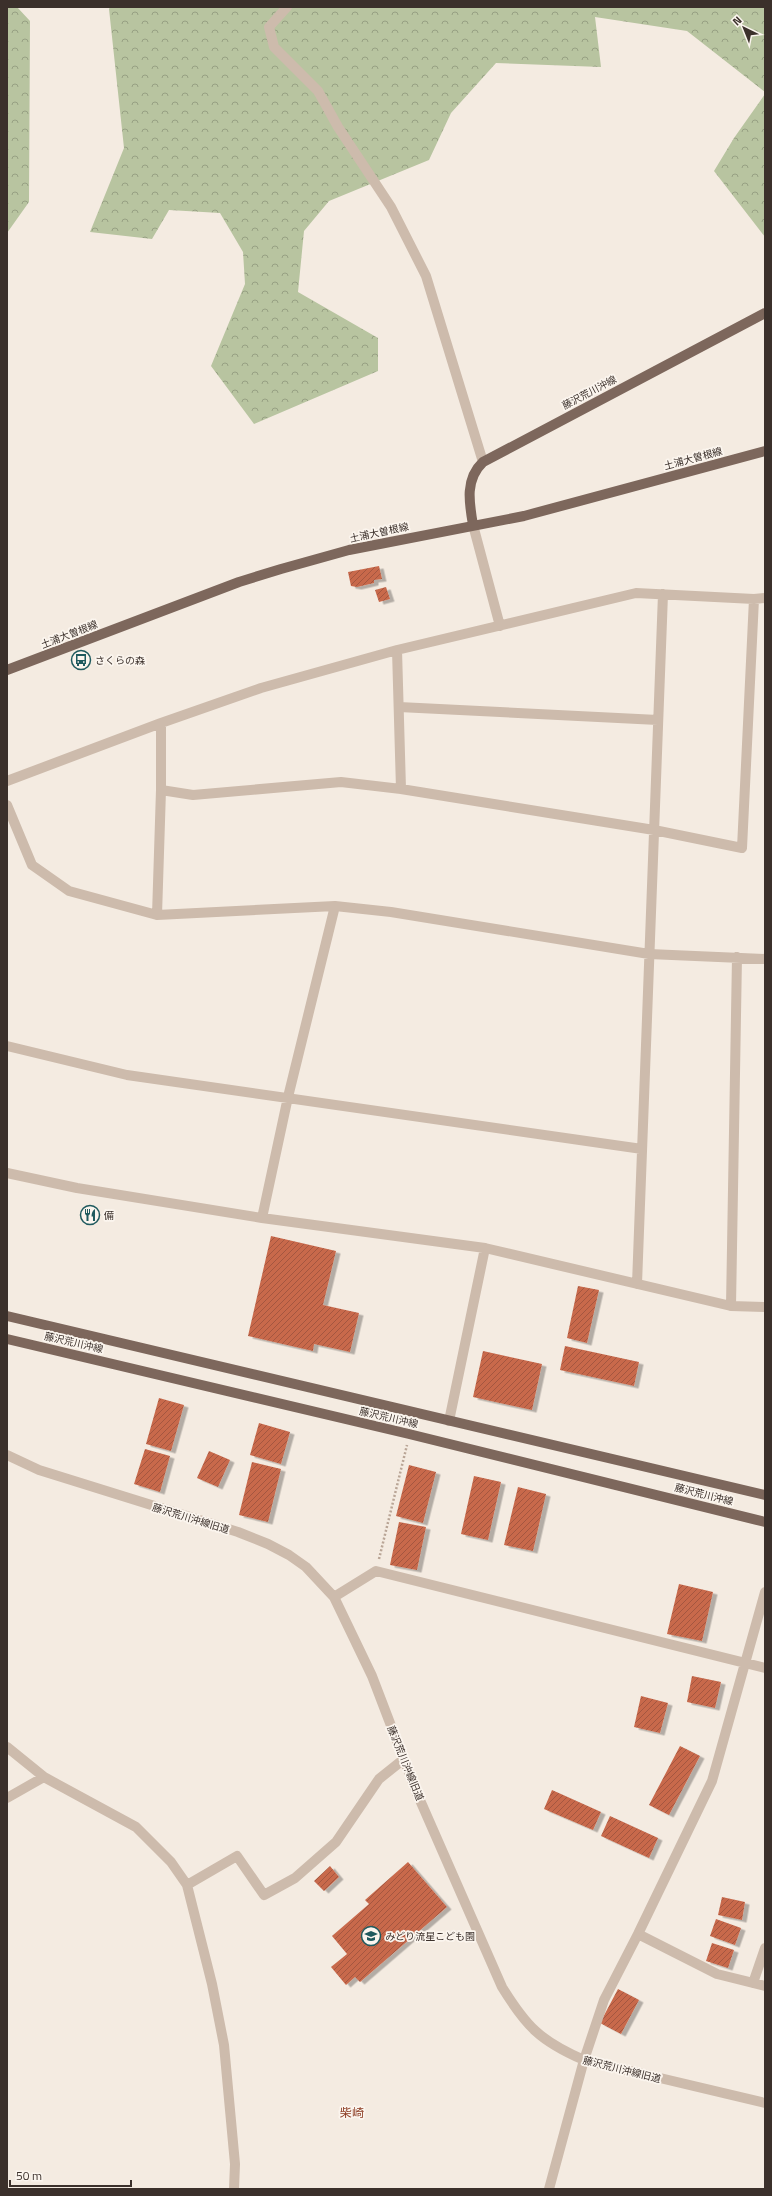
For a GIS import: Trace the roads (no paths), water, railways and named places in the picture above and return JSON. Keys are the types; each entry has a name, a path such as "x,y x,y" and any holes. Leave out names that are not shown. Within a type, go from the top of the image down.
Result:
{"main road":[{"name":"藤沢荒川沖線","path":"473,525 469,505 471,483 476,468 483,462 765,312"},
{"name":"土浦大曽根線","path":"7,670 239,582 274,571 349,550 524,516 765,451"},
{"name":"藤沢荒川沖線","path":"7,1316 765,1495"},
{"name":"藤沢荒川沖線","path":"7,1339 410,1434 765,1522"}],"street":[{"path":"286,7 269,27 274,47 318,91 338,128 391,207 426,276 483,462"},
{"path":"473,525 484,561 500,626"},
{"path":"7,781 161,723 262,688 397,650 636,593 754,599 765,598"},
{"path":"637,1284 663,594"},
{"path":"162,790 193,795 341,782 400,789 654,830 742,848 754,599"},
{"path":"397,650 400,789"},
{"path":"399,707 658,720"},
{"path":"157,915 162,790 161,723"},
{"path":"7,805 32,865 69,891 157,915 334,906 399,913 650,954 765,959"},
{"path":"262,1218 288,1097 334,906"},
{"path":"731,1306 737,957"},
{"path":"7,1046 127,1076 288,1097 642,1149"},
{"path":"7,1173 77,1188 262,1218 485,1248 731,1306 765,1307"},
{"path":"448,1421 485,1248"},
{"name":"藤沢荒川沖線旧道","path":"7,1455 38,1470 238,1532 268,1544 306,1566 334,1597 372,1676 404,1760 502,1987 521,2017 540,2036 562,2051 584,2060 765,2104"},
{"path":"334,1597 376,1571 765,1668"},
{"path":"549,2189 584,2060 604,2000 638,1934 712,1781 747,1663 765,1592"},
{"path":"7,1747 44,1777 136,1827 171,1862 187,1885 212,1984 224,2045 235,2164 234,2189"},
{"path":"187,1885 237,1856 264,1895 295,1878 336,1842 379,1779 404,1760"},
{"path":"7,1798 44,1777"},
{"path":"638,1934 717,1974 765,1986"},
{"path":"753,1983 765,1948"}],"place":[{"name":"さくらの森","path":"81,660"},
{"name":"備","path":"90,1215"},
{"name":"みどり流星こども園","path":"371,1936"}],"district":[{"name":"柴崎","path":"352,2113"}]}
